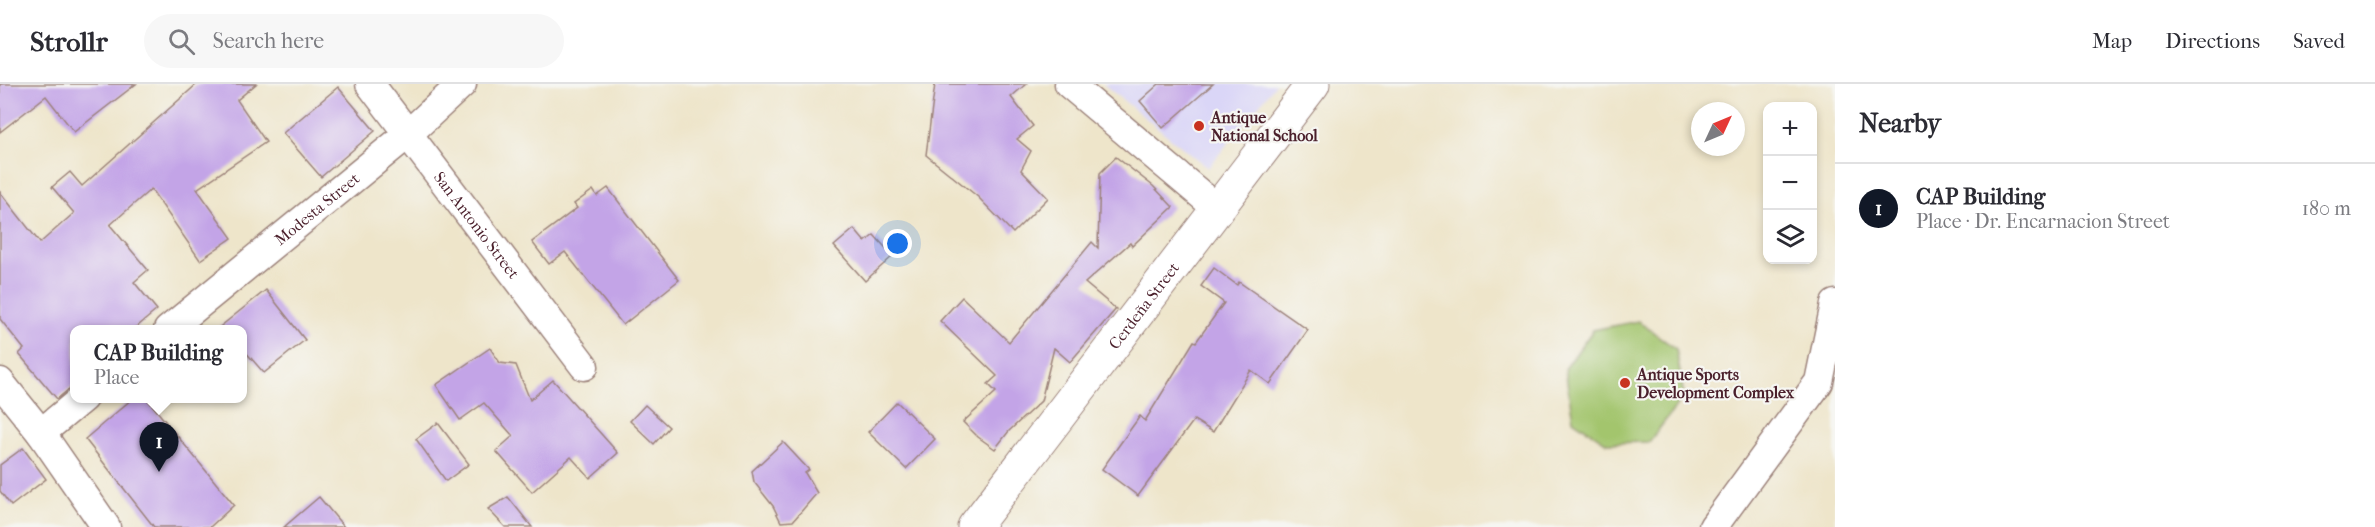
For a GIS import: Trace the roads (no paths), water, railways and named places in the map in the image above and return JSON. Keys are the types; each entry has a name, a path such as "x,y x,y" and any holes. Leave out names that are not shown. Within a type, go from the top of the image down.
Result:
{"main road":[{"name":"Cerdeña Street","path":"974,527 1313,84"}],"street":[{"name":"San Antonio Street","path":"370,84 585,366"},
{"name":"Modesta Street","path":"174,325 408,134 462,84"},
{"path":"1069,84 1218,209"},
{"path":"1713,527 1819,382 1835,304"},
{"path":"0,382 41,433 106,527"},
{"path":"41,433 78,403"}],"place":[{"name":"Antique National School","path":"1199,126"},
{"name":"Antique Sports Development Complex","path":"1625,383"},
{"name":"CAP Building","path":"159,472"}]}
